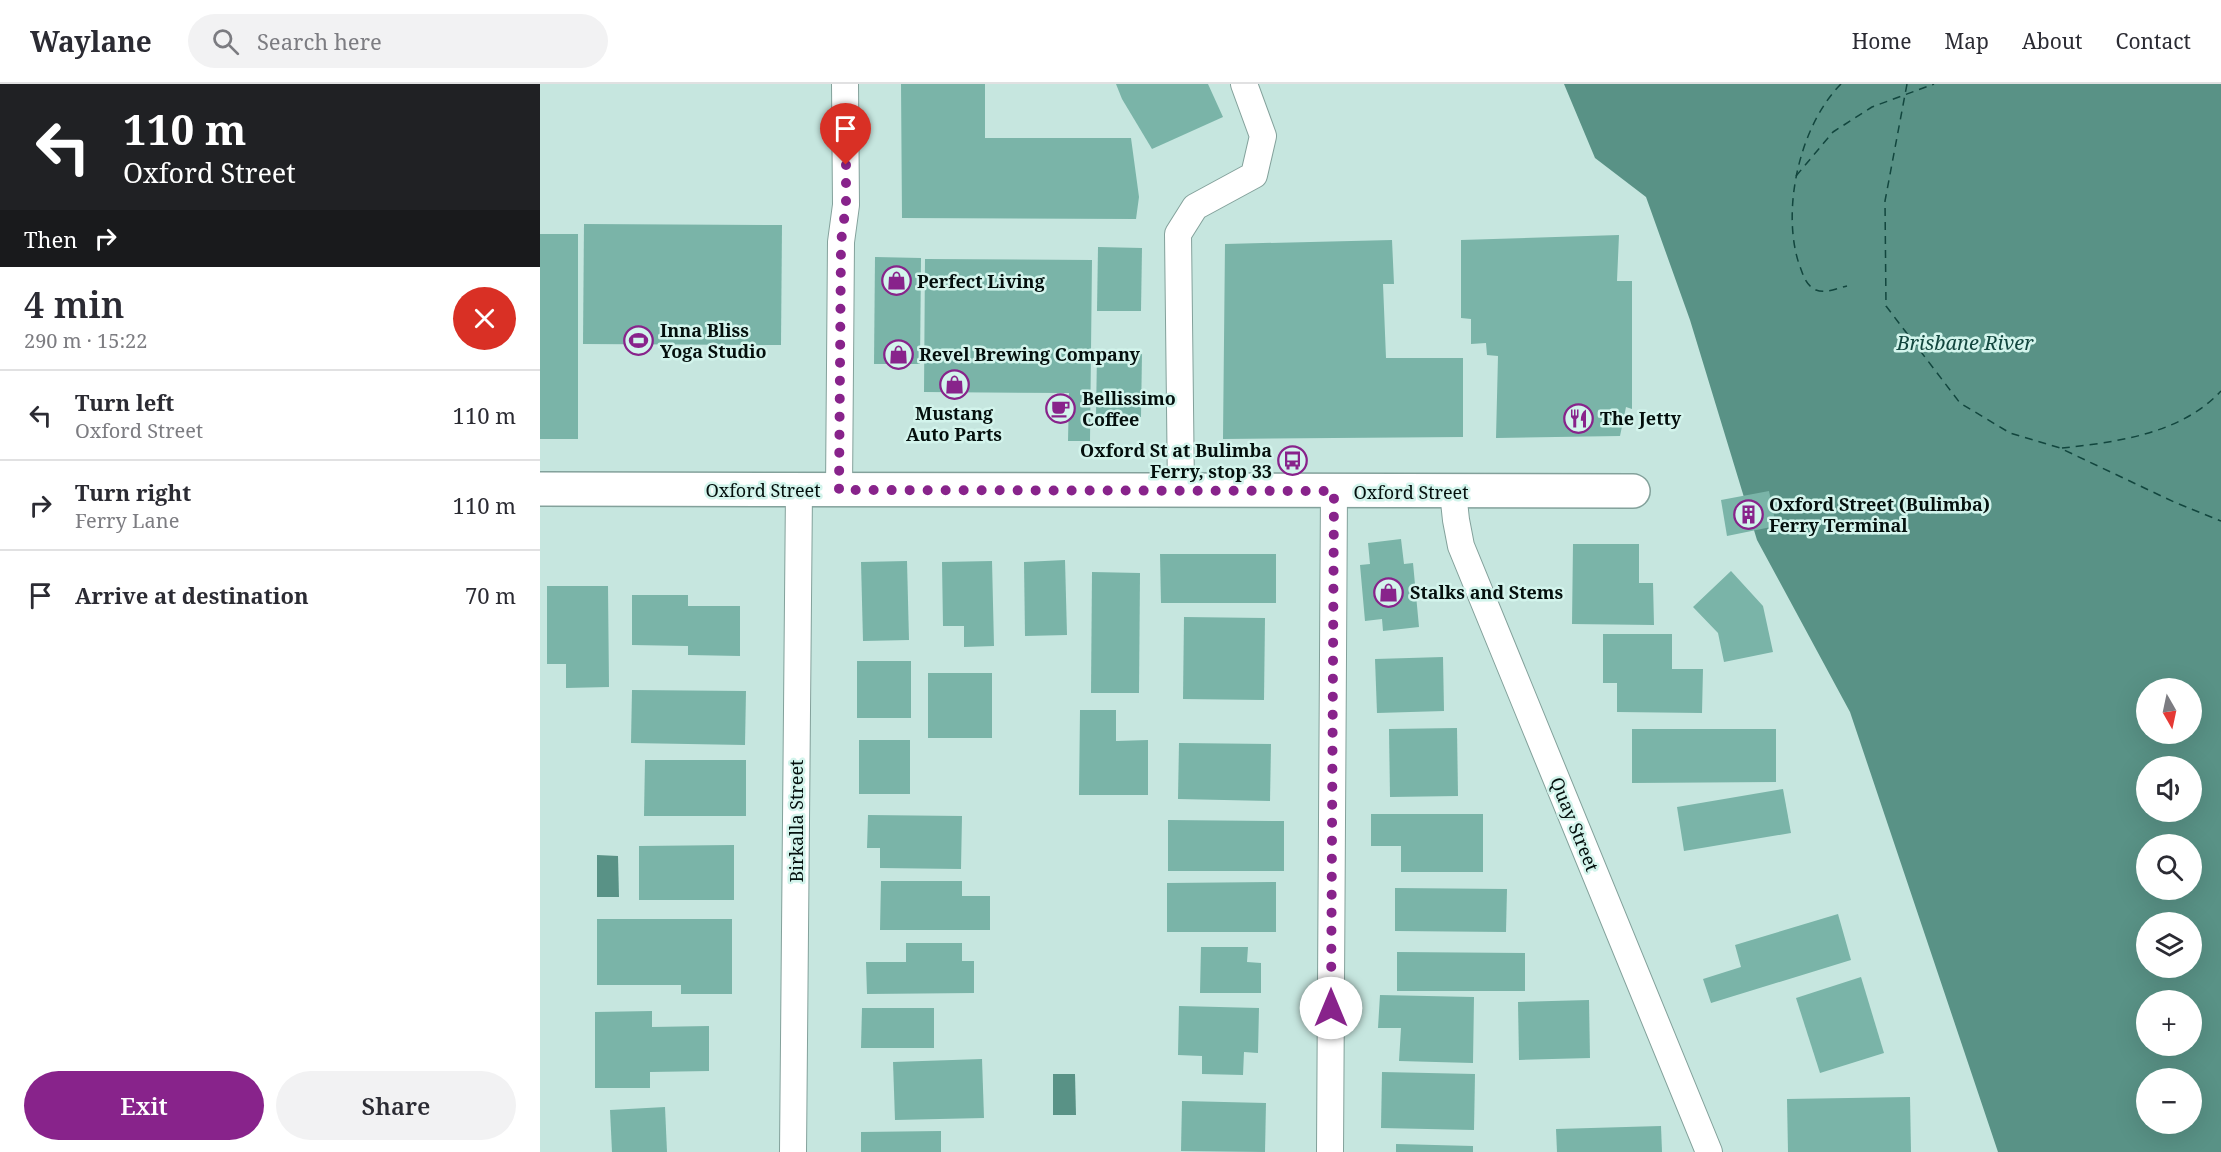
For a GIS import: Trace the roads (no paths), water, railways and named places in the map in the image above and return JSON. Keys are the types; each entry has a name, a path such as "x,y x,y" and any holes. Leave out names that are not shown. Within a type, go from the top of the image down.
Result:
{"street":[{"path":"839,490 841,242 846,205 845,84"},
{"path":"1181,492 1179,234 1195,207 1254,175 1263,136 1244,84"},
{"name":"Oxford Street","path":"540,489 1181,492 1633,491"},
{"name":"Birkalla Street","path":"793,1152 799,490"},
{"path":"1330,1152 1334,491"},
{"name":"Quay Street","path":"1453,492 1461,546 1709,1152"}],"water":[{"name":"Brisbane River","path":"1564,84 2221,84 2221,1152 1998,1152 1850,712 1757,540 1690,320 1646,197 1595,158"},
{"path":"597,855 618,856 619,897 597,897"},
{"path":"1053,1074 1075,1074 1076,1115 1053,1115"}],"place":[{"name":"Perfect Living","path":"896,281"},
{"name":"Inna Bliss Yoga Studio","path":"639,340"},
{"name":"Revel Brewing Company","path":"898,354"},
{"name":"Mustang Auto Parts","path":"954,384"},
{"name":"Bellissimo Coffee","path":"1061,408"},
{"name":"The Jetty","path":"1579,418"},
{"name":"Oxford St at Bulimba Ferry, stop 33","path":"1293,460"},
{"name":"Oxford Street (Bulimba) Ferry Terminal","path":"1748,514"},
{"name":"Stalks and Stems","path":"1389,592"}]}
